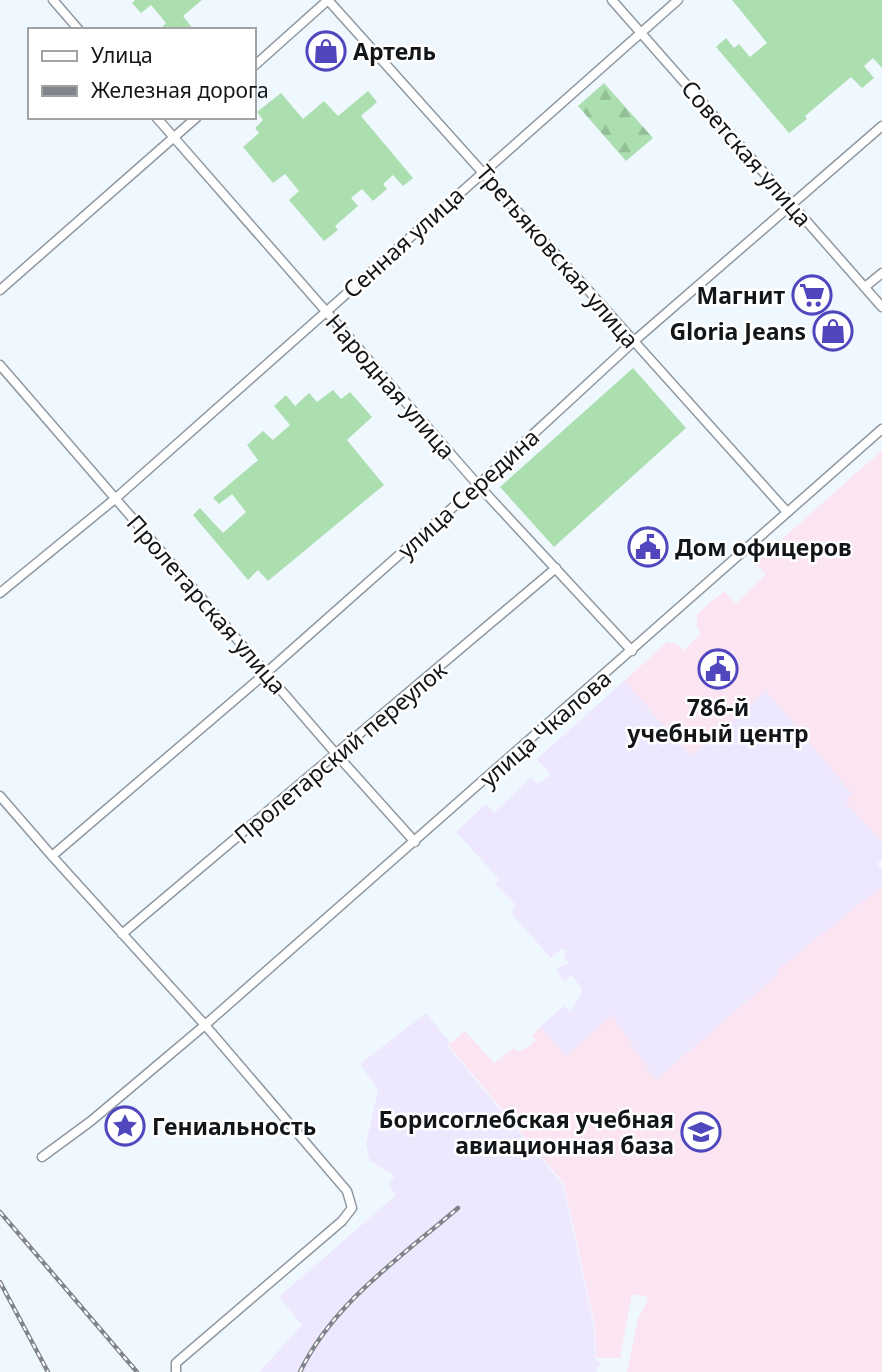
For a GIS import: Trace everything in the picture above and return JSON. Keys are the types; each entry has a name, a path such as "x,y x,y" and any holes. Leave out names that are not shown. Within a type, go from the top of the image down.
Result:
{"street":[{"path":"53,0 77,28"},
{"path":"256,64 328,0"},
{"name":"Третьяковская улица","path":"328,0 787,512"},
{"name":"Советская улица","path":"612,0 882,307"},
{"name":"Сенная улица","path":"0,593 116,498 678,0"},
{"name":"Народная улица","path":"158,119 478,485 632,651"},
{"path":"0,290 195,119"},
{"name":"улица Середина","path":"52,856 267,672 478,485 633,342 882,126"},
{"path":"865,287 882,273"},
{"name":"Пролетарская улица","path":"0,365 415,842"},
{"name":"улица Чкалова","path":"42,1157 91,1121 205,1025 882,429"},
{"name":"Пролетарский переулок","path":"122,934 556,568"},
{"path":"0,796 205,1025 346,1191 352,1208 342,1220 176,1367"}],"shaded area":[{"path":"882,450 882,842 845,801 852,794 766,691 691,756 624,681 667,642 684,650 701,633 696,626 696,615 724,591 736,603 766,574 755,563"},
{"path":"624,681 691,756 765,690 853,794 845,801 882,842 882,859 877,864 882,870 882,886 777,970 779,973 656,1080 612,1016 566,1056 540,1027 564,1006 570,1012 583,991 572,975 564,981 556,969 569,963 564,957 567,953 562,948 551,958 510,912 516,905 495,884 499,879 456,832 486,804 494,813 531,777 537,784 551,775 537,759"},
{"name":"Борисоглебская учебная авиационная база","path":"882,886 882,1372 627,1372 638,1319 649,1297 632,1294 620,1358 596,1358 595,1327 564,1184 448,1045 465,1031 494,1063 514,1048 517,1051 525,1049 536,1040 532,1035 540,1027 566,1056 612,1015 656,1080 779,973 777,970"},
{"path":"426,1013 449,1041 447,1046 563,1185 594,1327 595,1358 601,1364 596,1372 259,1372 302,1325 279,1297 396,1195 388,1184 395,1176 370,1161 366,1144 378,1090 360,1064"}],"green space":[{"path":"135,0 202,0 183,16 192,28 161,28 166,23 151,5 141,13 132,3"},
{"path":"732,0 882,0 882,68 873,58 864,66 874,78 862,88 851,77 789,133 716,47 726,38 734,48 739,44 750,57 767,43"},
{"path":"604,83 653,138 626,161 578,106"},
{"path":"368,91 377,102 361,116 413,178 403,186 393,175 383,184 387,189 373,201 362,189 351,198 358,206 335,226 338,230 324,241 289,200 299,191 285,174 273,183 243,147 259,133 255,128 263,120 257,112 281,93 303,119 324,101 338,116"},
{"path":"633,368 686,428 554,547 500,487"},
{"path":"333,390 341,399 350,392 372,417 347,440 384,485 268,581 258,570 248,580 193,515 200,508 223,533 246,512 232,494 219,504 213,498 258,460 247,445 263,431 273,440 290,425 274,406 286,395 295,406 309,393 317,402"}],"railway":[{"path":"300,1372 314,1347 349,1303 458,1208"},
{"path":"0,1212 137,1372"},
{"path":"0,1282 48,1372"}],"place":[{"name":"Артель","path":"326,51"},
{"name":"Магнит","path":"812,295"},
{"name":"Gloria Jeans","path":"833,331"},
{"name":"Дом офицеров","path":"648,547"},
{"name":"786-й учебный центр","path":"718,669"},
{"name":"Гениальность","path":"125,1126"},
{"name":"Борисоглебская учебная авиационная база","path":"701,1132"}]}
